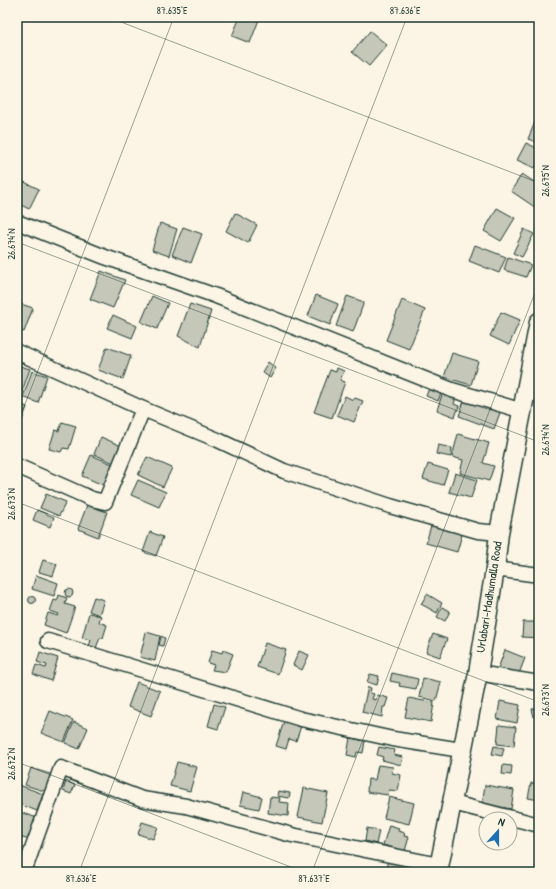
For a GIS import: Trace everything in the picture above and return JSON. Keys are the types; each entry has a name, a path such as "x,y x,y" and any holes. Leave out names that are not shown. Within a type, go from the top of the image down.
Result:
{"main road":[{"name":"Urlabari-Madhumalla Road","path":"438,869 453,803 461,750 478,673 495,569 499,533 523,411 533,394 539,322"}],"street":[{"path":"17,222 105,257 216,296 452,390 523,411"},
{"path":"17,352 80,379 142,409 218,440 284,471 390,506 478,531 499,533"},
{"path":"17,466 92,499 105,502 142,409"},
{"path":"495,569 539,575"},
{"path":"48,641 301,719 393,739 461,750"},
{"path":"478,673 539,683"},
{"path":"24,872 61,768 142,799 186,806 292,835 438,869"},
{"path":"453,803 539,825"}],"building":[{"path":"240,17 260,17 250,43 232,36"},
{"path":"370,31 387,45 369,66 352,52"},
{"path":"538,115 539,116 539,143 528,139"},
{"path":"526,143 539,149 539,159 535,168 517,160"},
{"path":"522,174 539,185 539,210 511,191"},
{"path":"20,180 39,189 29,209 17,203 17,186"},
{"path":"497,208 515,218 501,241 484,231"},
{"path":"235,213 257,225 248,243 226,231"},
{"path":"160,223 177,229 169,256 152,250"},
{"path":"183,227 202,234 191,263 172,255"},
{"path":"524,229 534,234 522,257 513,253"},
{"path":"475,245 506,257 499,273 469,261"},
{"path":"508,257 531,265 526,277 504,270"},
{"path":"101,271 125,280 113,308 90,299"},
{"path":"316,295 338,304 330,325 308,316"},
{"path":"152,296 168,303 157,329 141,322"},
{"path":"347,296 364,302 353,332 336,326"},
{"path":"402,300 425,310 409,349 386,340"},
{"path":"18,303 33,308 24,332 17,330"},
{"path":"190,304 211,311 200,347 178,336"},
{"path":"501,312 520,320 509,345 490,336"},
{"path":"113,315 137,326 132,338 107,328"},
{"path":"107,347 131,356 123,379 98,370"},
{"path":"452,353 478,361 471,385 444,377"},
{"path":"268,362 276,368 270,378 262,372"},
{"path":"17,365 30,369 20,397 17,396"},
{"path":"337,368 344,371 340,380 345,382 332,418 314,412 330,370 336,372"},
{"path":"32,371 47,376 38,403 23,397"},
{"path":"429,388 441,393 438,401 426,396"},
{"path":"443,392 456,397 454,404 459,406 455,417 437,410"},
{"path":"345,396 353,400 355,398 363,401 354,422 337,415"},
{"path":"465,398 501,410 494,429 459,416"},
{"path":"17,403 27,407 17,434"},
{"path":"62,422 76,426 69,449 63,448 61,452 49,449 55,430 59,431"},
{"path":"458,434 489,443 483,463 494,466 489,481 460,473 463,460 452,457"},
{"path":"101,437 126,448 118,465 94,454"},
{"path":"438,445 452,448 451,457 436,454"},
{"path":"91,455 119,467 110,488 82,476"},
{"path":"147,457 172,468 163,487 138,475"},
{"path":"428,464 448,470 443,485 423,479"},
{"path":"455,473 477,480 471,498 449,492"},
{"path":"138,480 166,492 159,507 131,495"},
{"path":"46,494 66,502 59,516 40,508"},
{"path":"539,498 539,514 536,513"},
{"path":"87,505 107,512 98,537 78,529"},
{"path":"37,510 54,517 50,527 33,520"},
{"path":"432,522 463,531 457,552 426,543"},
{"path":"150,532 163,537 156,556 143,552"},
{"path":"43,560 57,564 53,576 39,572"},
{"path":"36,575 58,583 54,596 32,589"},
{"path":"69,589 72,590 72,596 69,597 66,596 65,593 66,590"},
{"path":"427,594 442,603 437,613 421,604"},
{"path":"537,594 539,594 539,612 537,612"},
{"path":"59,595 67,598 65,604 75,607 66,633 44,625 48,613 58,616 59,614 50,611 54,600 57,601"},
{"path":"32,596 35,597 35,603 32,604 29,603 28,600 29,597"},
{"path":"94,597 104,600 99,615 89,611"},
{"path":"442,607 450,611 445,621 437,617"},
{"path":"89,613 101,616 99,622 107,625 103,638 100,638 96,648 89,646 91,640 82,638"},
{"path":"523,622 539,622 539,638 522,637"},
{"path":"146,632 160,636 155,661 140,657"},
{"path":"433,634 447,639 440,657 426,652"},
{"path":"161,636 165,638 163,646 159,645"},
{"path":"265,643 286,650 278,674 257,667"},
{"path":"212,650 222,653 223,650 233,654 226,672 212,670 214,665 208,663"},
{"path":"505,650 525,658 517,679 497,671"},
{"path":"299,651 309,655 302,670 293,665"},
{"path":"40,652 58,658 51,681 33,674 36,665 46,668 47,665 37,662"},
{"path":"392,673 418,679 416,689 399,686 400,683 390,681"},
{"path":"370,674 379,676 377,685 367,682"},
{"path":"423,678 441,682 436,701 419,697"},
{"path":"137,682 160,691 151,716 128,707"},
{"path":"368,687 371,688 370,693 374,694 372,699 376,700 377,695 388,698 385,707 383,707 382,717 362,712"},
{"path":"409,698 434,703 431,722 405,717"},
{"path":"500,701 520,705 517,723 497,719"},
{"path":"214,704 225,707 218,729 208,726"},
{"path":"539,708 539,716 534,717 532,709"},
{"path":"50,711 73,720 64,742 41,733"},
{"path":"284,721 301,726 296,741 289,739 286,749 276,746"},
{"path":"74,722 88,728 79,749 65,743"},
{"path":"499,725 516,727 514,746 497,744"},
{"path":"350,738 365,741 363,753 357,752 356,757 347,755"},
{"path":"494,746 504,748 502,756 492,754"},
{"path":"379,747 395,750 394,755 403,757 401,765 382,760 383,757 377,755"},
{"path":"177,762 197,767 190,791 170,786"},
{"path":"378,765 393,767 392,773 401,775 398,791 389,790 388,795 367,792 368,779 375,780"},
{"path":"503,765 512,766 511,775 502,774"},
{"path":"537,765 539,766 539,782 535,782"},
{"path":"31,768 53,775 47,792 25,785"},
{"path":"66,781 75,785 71,794 63,791"},
{"path":"531,783 539,785 539,800 528,798"},
{"path":"19,785 43,794 37,811 17,803"},
{"path":"485,785 514,790 511,809 482,804"},
{"path":"304,788 328,793 322,822 298,817"},
{"path":"278,791 290,793 289,798 277,796"},
{"path":"243,792 262,797 259,809 240,805"},
{"path":"270,797 280,798 279,802 289,803 288,816 268,813"},
{"path":"389,797 414,803 409,824 384,818"},
{"path":"17,811 40,819 32,841 17,836"},
{"path":"142,822 158,827 153,839 138,834"},
{"path":"389,825 399,828 398,831 405,833 404,836 409,837 405,851 383,845"},
{"path":"367,828 379,831 376,844 365,841"},
{"path":"388,860 404,863 402,872 385,872"}]}
